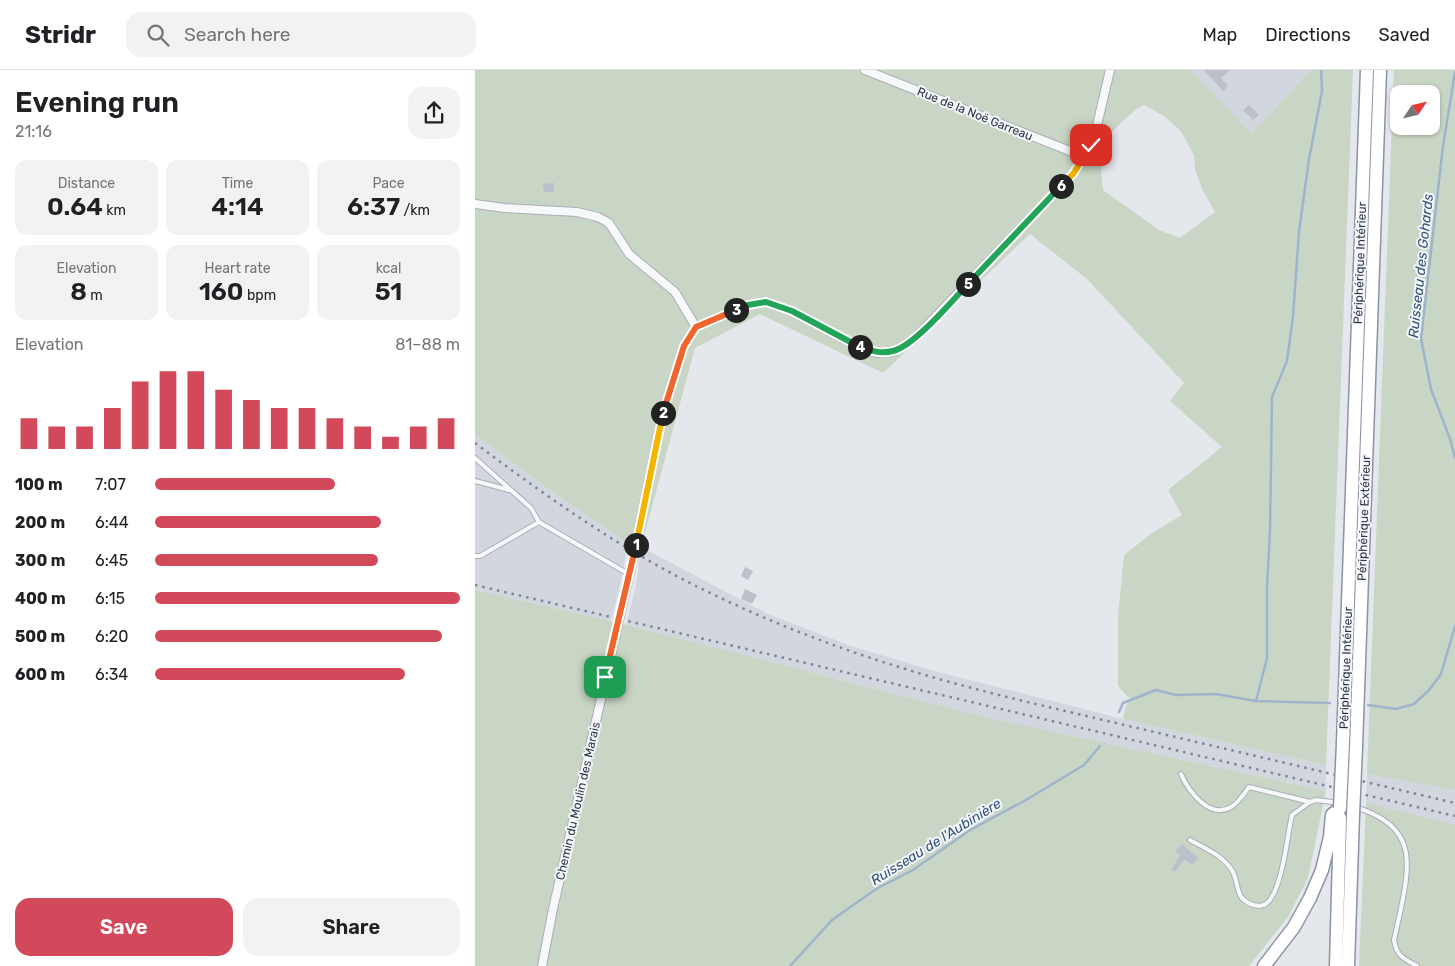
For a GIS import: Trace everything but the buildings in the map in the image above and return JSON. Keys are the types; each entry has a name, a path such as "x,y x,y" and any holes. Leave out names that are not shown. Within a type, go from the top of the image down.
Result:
{"highway":[{"name":"Périphérique Intérieur","path":"1336,966 1367,70"},
{"name":"Périphérique Extérieur","path":"1348,966 1380,70"},
{"path":"1264,966 1295,927 1310,898 1322,870 1333,815 1340,808"}],"street":[{"name":"Rue de la Noë Garreau","path":"865,70 1085,157"},
{"path":"475,204 504,208 577,212 609,222 629,254 675,292 696,327 748,305 766,302 792,311 857,346 877,353 895,351 914,339 1073,174 1085,157 1094,138 1109,70"},
{"name":"Chemin du Moulin des Marais","path":"542,966 553,908 630,573 662,416 684,346 696,327"}],"lane":[{"path":"475,458 531,508 539,522 630,573"},
{"path":"475,481 511,490"},
{"path":"475,556 480,556 539,522"},
{"path":"1181,774 1191,792 1213,808 1223,811 1233,807 1249,787 1310,802"},
{"path":"1190,840 1223,860 1233,872 1239,886 1240,895 1253,906 1261,906 1269,902 1276,887 1292,815 1316,800 1365,810 1376,815 1390,824 1401,838 1406,851 1407,868 1394,940 1396,951 1402,958 1417,966"}],"shaded area":[{"path":"1190,70 1311,70 1252,133"},
{"path":"475,435 547,488 628,543 611,621 475,590"},
{"path":"641,547 768,614 851,646 938,672 1123,719 1326,765 1326,791 989,718 626,625 636,585"},
{"path":"1367,774 1455,790 1455,825 1366,803"}],"green space":[{"path":"475,70 1190,70 1252,133 1311,70 1353,70 1326,765 1123,719 1125,708 1130,699 1118,686 1118,616 1124,555 1152,533 1182,515 1168,490 1222,447 1170,401 1184,383 1087,279 1030,234 883,373 760,314 695,348 641,547 628,543 547,488 475,435","holes":["1144,105 1164,116 1180,130 1194,155 1195,169 1202,189 1215,212 1180,238 1159,230 1103,190 1101,170 1102,141 1135,110"]},
{"path":"1394,70 1455,70 1455,790 1367,774 1392,135 1440,135 1440,85 1393,85"},
{"path":"475,590 611,621 989,718 1326,791 1308,878 1288,917 1249,966 475,966"},
{"path":"1366,803 1455,825 1455,966 1359,966"}],"waterway":[{"path":"1256,701 1267,658 1272,397 1287,361 1293,316 1299,232 1309,159 1322,91 1321,70"},
{"name":"Ruisseau des Gohards","path":"1455,72 1443,146 1421,339 1431,389 1450,439 1455,458"},
{"name":"Ruisseau de l'Aubinière","path":"1368,705 1396,709 1414,704 1429,690 1441,674 1455,626"},
{"name":"Ruisseau de l'Aubinière","path":"1119,712 1123,703 1156,690 1176,695 1216,694 1256,701 1330,703"},
{"name":"Ruisseau de l'Aubinière","path":"790,966 832,920 876,889 913,870 970,830 1026,800 1084,765 1100,746"}],"railway":[{"path":"475,443 526,481 632,551 739,607 818,639 924,675 974,688 1455,803"},
{"path":"475,585 1455,816"}],"route":[{"path":"605,677 633,558 662,416 684,346 696,327 748,305 766,302 792,311 857,346 877,353 895,351 914,339 1024,226 1073,174 1091,145"}]}
